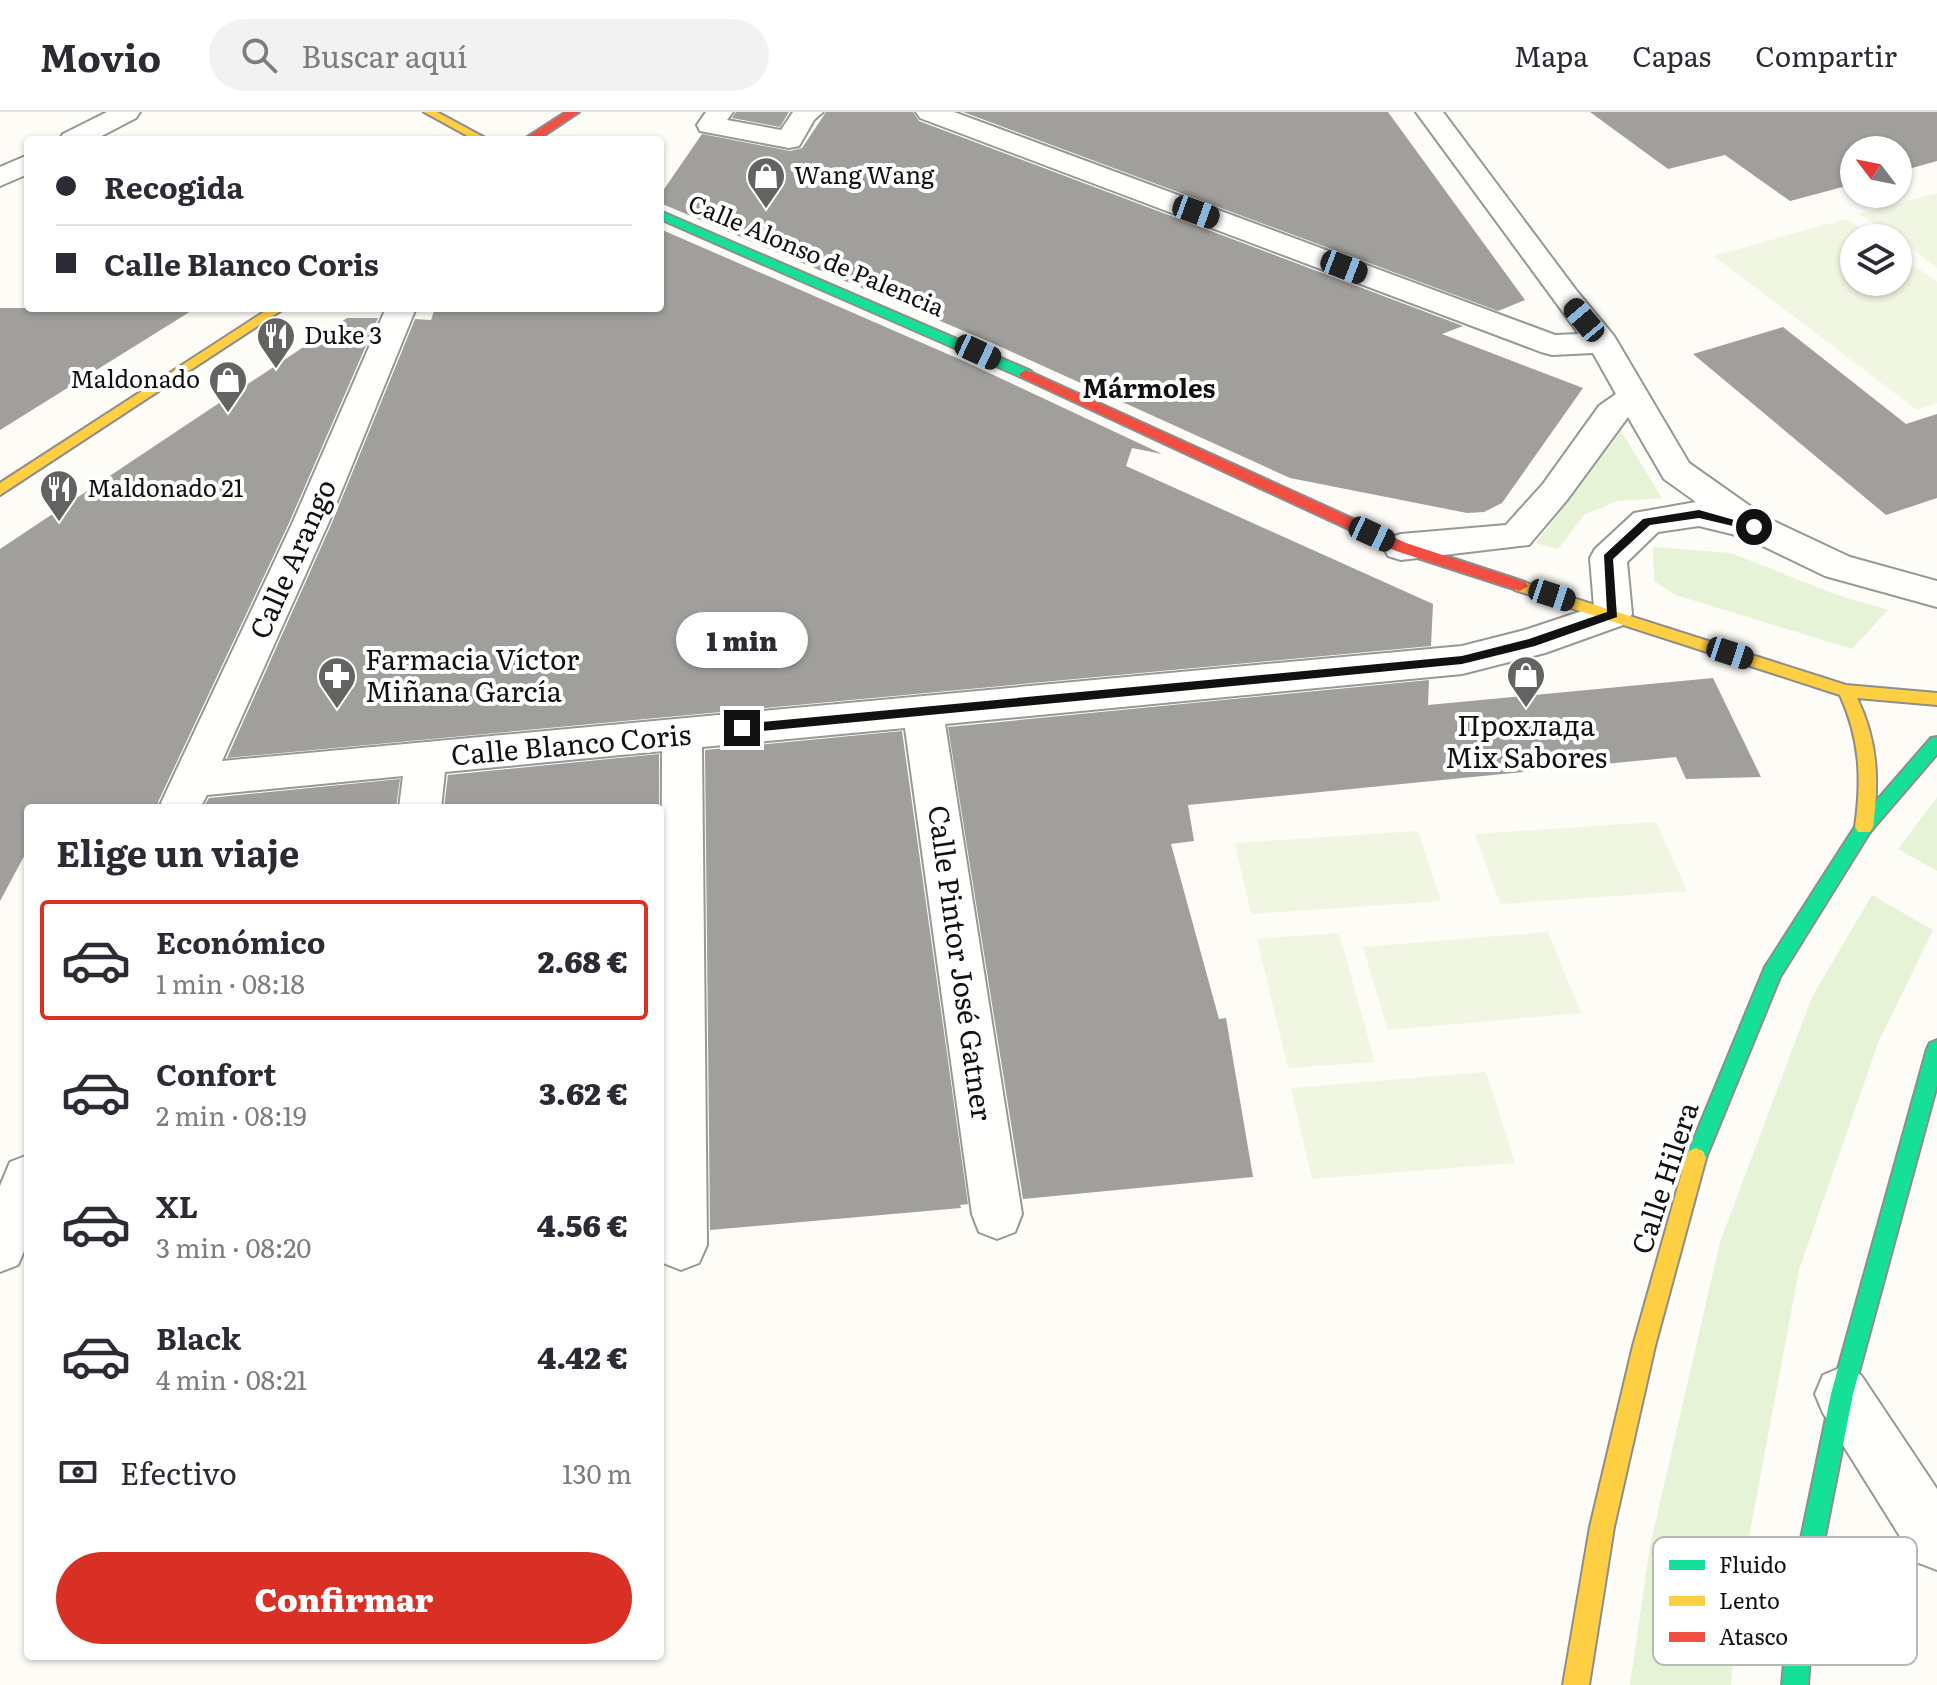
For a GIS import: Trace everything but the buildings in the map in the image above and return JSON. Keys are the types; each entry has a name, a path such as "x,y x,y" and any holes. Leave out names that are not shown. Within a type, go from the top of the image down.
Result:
{"main road":[{"path":"429,112 475,136"},
{"path":"535,136 574,112"},
{"name":"Calle Alonso de Palencia","path":"664,217 978,352 1401,547 1846,691 1937,699"},
{"path":"0,490 273,312"},
{"path":"1846,691 1866,727 1872,772 1864,827"},
{"name":"Calle Hilera","path":"1576,1685 1602,1527 1644,1346 1691,1169 1772,973 1864,827 1937,743"},
{"path":"1813,1537 1842,1394 1937,1049"},
{"path":"1795,1685 1797,1665"}],"street":[{"path":"81,136 127,112"},
{"path":"720,112 710,125 789,140 804,115 810,112"},
{"path":"929,112 1552,345 1603,343"},
{"path":"1429,112 1565,297 1603,343 1676,471 1754,527 1838,567 1937,594"},
{"path":"0,178 24,165"},
{"name":"Calle Arango","path":"186,794 310,524 399,312"},
{"path":"1401,547 1516,536 1555,492 1611,413 1634,397"},
{"path":"1613,614 1608,558 1647,522 1699,514 1754,527"},
{"name":"Calle Blanco Coris","path":"186,794 426,758 1462,660 1531,643 1613,614"},
{"name":"Calle Pintor José Gatner","path":"923,711 997,1214"},
{"path":"681,1245 682,734"},
{"path":"420,804 426,758"},
{"path":"0,1247 24,1189"},
{"path":"1842,1394 1937,1541"}],"green space":[{"path":"1937,193 1937,268 1912,249 1912,224 1875,224 1859,214 1881,208 1912,208 1912,200"},
{"path":"1846,219 1853,224 1840,224 1840,296 1912,296 1912,264 1937,282 1937,403 1917,410 1714,256"},
{"path":"1621,431 1662,498 1617,501 1584,515 1558,549 1536,543"},
{"path":"1653,547 1731,553 1834,594 1888,610 1852,649 1676,595 1654,581"},
{"path":"1937,797 1937,871 1898,849"},
{"path":"1656,822 1687,891 1500,904 1475,834"},
{"path":"1418,831 1441,901 1251,914 1235,843"},
{"path":"1872,895 1933,930 1878,1043 1799,1270 1749,1537 1653,1537 1653,1665 1733,1665 1731,1685 1630,1685 1650,1546 1720,1242 1812,997"},
{"path":"1548,932 1581,1013 1388,1030 1363,947"},
{"path":"1339,933 1375,1062 1288,1068 1257,939"},
{"path":"1486,1072 1515,1163 1312,1179 1291,1088"}],"traffic: fast":[{"path":"664,217 1026,374"},
{"path":"1696,1158 1772,973 1864,827 1937,743"},
{"path":"1813,1537 1842,1394 1937,1049"},
{"path":"1795,1685 1797,1665"}],"traffic: slow":[{"path":"429,112 475,136"},
{"path":"0,490 273,312"},
{"path":"1520,586 1846,691 1937,699"},
{"path":"1846,691 1861,726 1868,758 1864,827"},
{"path":"1576,1685 1602,1527 1644,1346 1696,1158"}],"traffic: jam":[{"path":"535,136 574,112"},
{"path":"1026,374 1401,547 1520,586"}],"place":[{"name":"Wang Wang","path":"766,210"},
{"name":"Duke 3","path":"276,370"},
{"name":"Maldonado","path":"228,414"},
{"name":"Maldonado 21","path":"59,523"},
{"name":"Прохлада Mix Sabores","path":"1526,709"},
{"name":"Farmacia Víctor Miñana García","path":"337,710"}],"district":[{"name":"Mármoles","path":"1149,389"}],"route":[{"path":"742,728 1462,660 1531,643 1613,614 1608,558 1647,522 1699,514 1754,527"}]}
